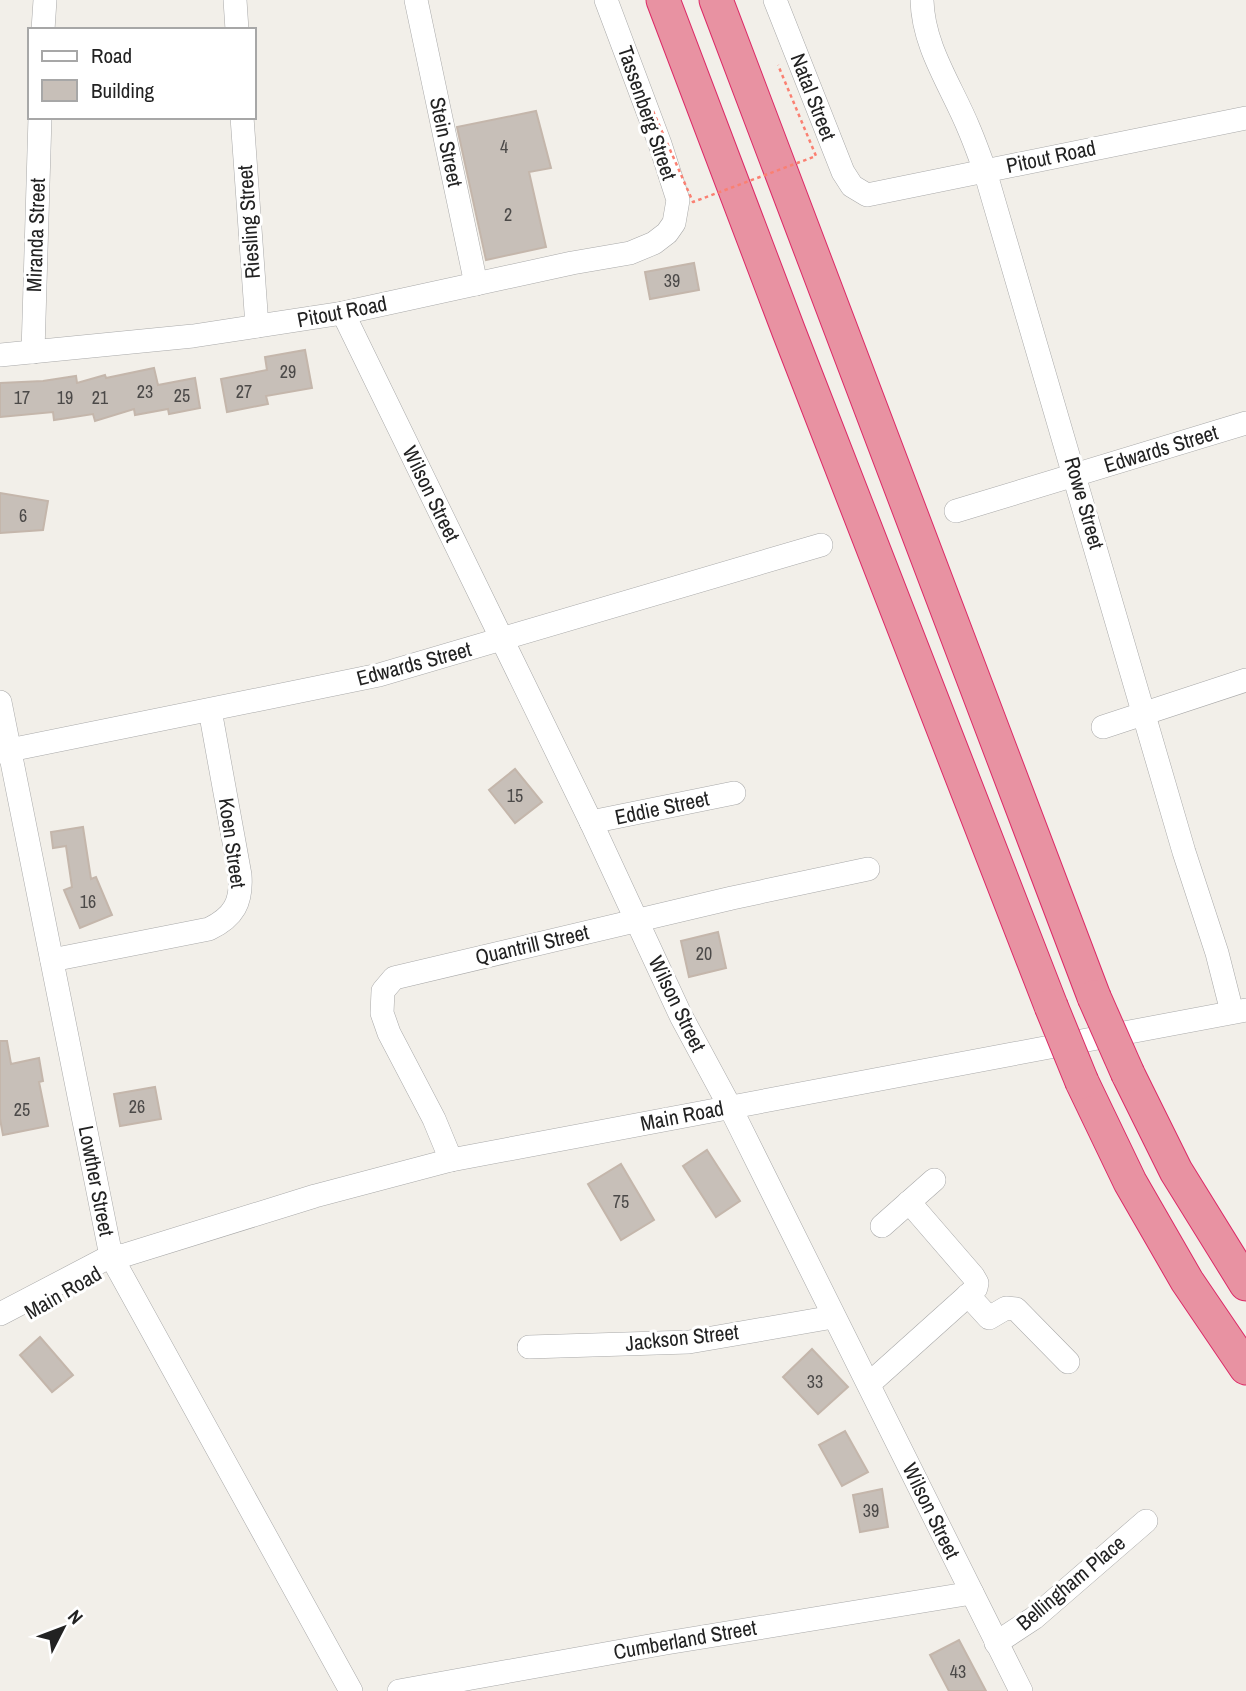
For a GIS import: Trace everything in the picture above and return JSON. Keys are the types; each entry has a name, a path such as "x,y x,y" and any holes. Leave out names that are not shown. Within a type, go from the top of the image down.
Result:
{"highway":[{"path":"663,0 794,345 1082,1082 1130,1182 1187,1281 1246,1368"},
{"path":"716,0 1094,997 1176,1171 1246,1284"}],"street":[{"path":"43,28 45,0"},
{"path":"235,0 237,28"},
{"name":"Stein Street","path":"416,0 476,284"},
{"name":"Tassenberg Street","path":"606,0 678,200 672,227"},
{"name":"Natal Street","path":"775,0 839,164 847,180 857,191"},
{"name":"Rowe Street","path":"924,0 922,16 929,41 970,130 985,171 1076,474 1184,852 1239,1011"},
{"name":"Pitout Road","path":"857,191 873,195 1246,118"},
{"name":"Miranda Street","path":"33,352 40,119"},
{"name":"Riesling Street","path":"242,119 257,326"},
{"name":"Pitout Road","path":"0,355 193,336 343,313 641,250 663,237 672,227"},
{"name":"Wilson Street","path":"343,313 591,822 681,1016 730,1107 1021,1691"},
{"name":"Edwards Street","path":"956,511 1246,423"},
{"name":"Edwards Street","path":"5,751 379,675 821,545"},
{"path":"1103,727 1246,680"},
{"name":"Lowther Street","path":"0,702 5,751 117,1258 351,1691"},
{"name":"Koen Street","path":"52,960 209,929 225,921 237,908 242,890 240,875 210,710"},
{"name":"Eddie Street","path":"591,822 733,793"},
{"name":"Quantrill Street","path":"451,1160 434,1119 389,1033 382,1013 381,999 386,985 394,978 732,898 868,870"},
{"name":"Main Road","path":"0,1314 117,1258 314,1196 451,1160 1239,1011"},
{"path":"882,1226 934,1180"},
{"path":"869,1384 976,1288 977,1283 973,1276 909,1202"},
{"name":"Main Road","path":"0,1329 117,1258"},
{"path":"968,1295 989,1318 1006,1308 1016,1310 1069,1362"},
{"name":"Jackson Street","path":"529,1348 689,1342 833,1317"},
{"name":"Bellingham Place","path":"996,1643 1034,1618 1146,1521"},
{"name":"Cumberland Street","path":"399,1691 666,1643 972,1593"}],"path":[{"path":"653,111 693,202 816,156 778,65"}],"building":[{"path":"536,111 551,168 529,172 546,247 486,260 457,127"},
{"path":"694,263 699,290 650,299 645,272"},
{"path":"305,350 312,388 266,396 268,404 227,412 221,379 267,370 265,357"},
{"path":"154,368 158,385 195,378 200,408 169,414 168,409 135,415 134,409 95,421 93,414 54,420 53,412 0,417 0,383 76,376 77,383 105,375 106,378"},
{"path":"0,493 48,501 43,530 0,533"},
{"path":"515,769 542,802 515,823 489,790"},
{"path":"83,827 91,879 96,877 112,915 80,928 64,890 72,887 66,846 53,848 51,832"},
{"path":"718,932 726,968 689,977 681,941"},
{"path":"0,1041 7,1041 11,1064 39,1058 43,1081 39,1082 48,1126 3,1135 0,1119"},
{"path":"155,1087 161,1119 120,1126 114,1094"},
{"path":"707,1150 740,1201 716,1217 683,1166"},
{"path":"621,1164 654,1220 621,1240 588,1184"},
{"path":"40,1337 73,1375 52,1392 20,1355"},
{"path":"812,1349 848,1387 818,1414 783,1377"},
{"path":"845,1431 868,1472 842,1486 819,1445"},
{"path":"882,1489 888,1527 860,1532 853,1495"},
{"path":"959,1640 986,1691 949,1691 930,1655"}]}
